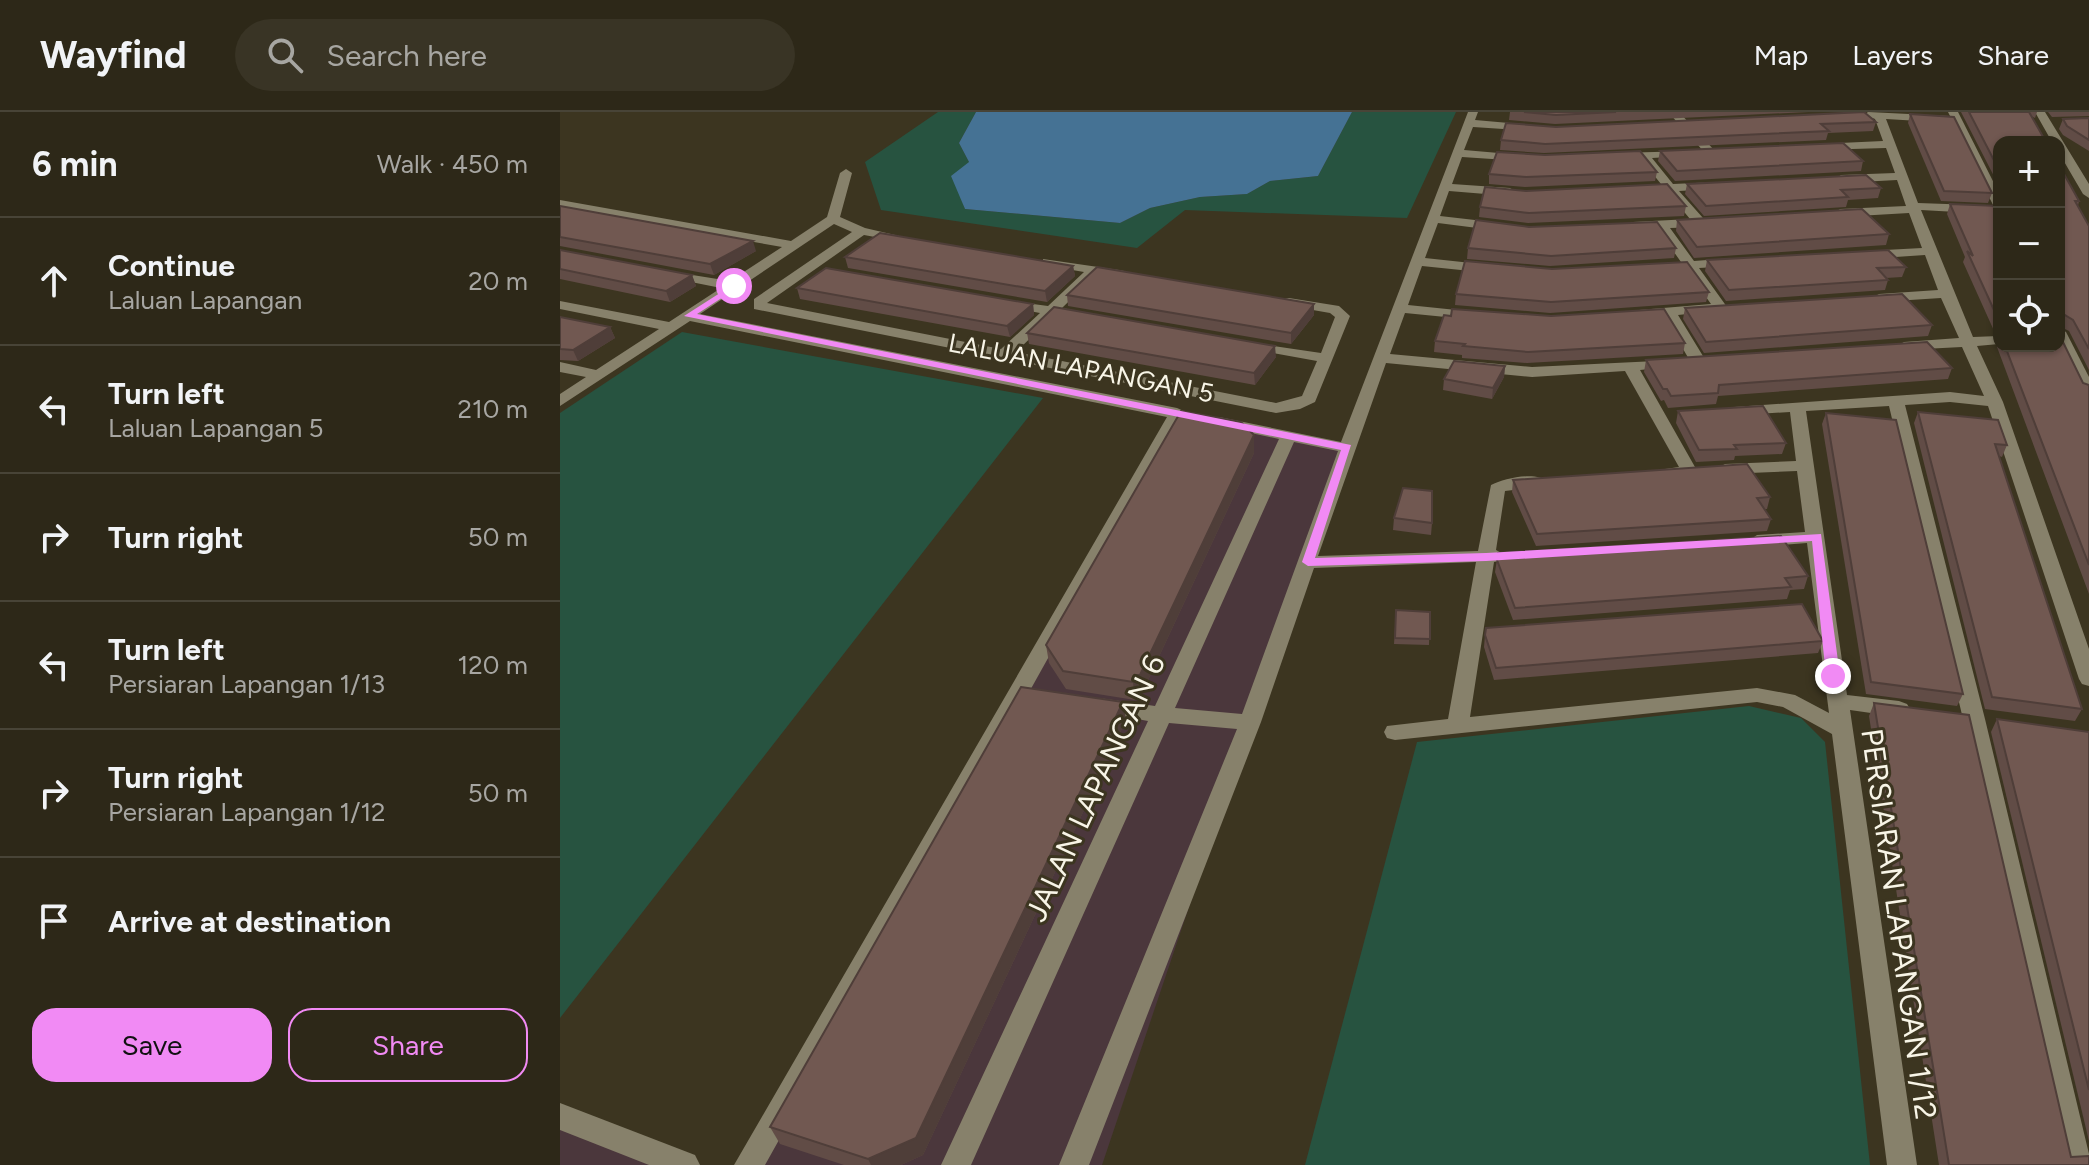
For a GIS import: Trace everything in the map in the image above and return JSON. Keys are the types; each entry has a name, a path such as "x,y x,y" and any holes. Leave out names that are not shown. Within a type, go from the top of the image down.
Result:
{"street":[{"path":"2040,112 2072,154 2089,194"},
{"path":"1879,113 1946,294 1995,402 2081,632 2089,679"},
{"path":"1849,116 1879,113 1954,116 1993,196"},
{"path":"1074,1165 1250,722 1347,448 1471,118 1541,129"},
{"path":"1671,118 1684,124 1710,152"},
{"path":"2049,123 2063,122"},
{"path":"1684,124 1699,123"},
{"path":"1800,148 1889,144"},
{"path":"1601,157 1725,151"},
{"path":"1458,153 1529,158"},
{"path":"1643,155 1700,223"},
{"path":"560,401 833,219 846,173"},
{"path":"1824,180 1901,176"},
{"path":"1624,190 1732,184"},
{"path":"1445,187 1525,194"},
{"path":"1822,215 1913,207 1993,208"},
{"path":"564,208 796,246"},
{"path":"833,219 856,229 924,241"},
{"path":"1433,219 1515,228"},
{"path":"1621,227 1715,222"},
{"path":"1624,315 1727,307 1689,265 1661,225"},
{"path":"856,229 816,270 759,302 759,306 1276,408 1294,406 1309,399 1342,312 1272,299"},
{"path":"1854,256 1930,251"},
{"path":"1032,259 1134,276"},
{"path":"1417,261 1511,271"},
{"path":"1643,268 1749,262"},
{"path":"647,269 734,286"},
{"path":"1004,355 1094,270"},
{"path":"1871,299 1946,294"},
{"path":"990,300 1097,319"},
{"path":"560,305 672,327"},
{"path":"1400,308 1488,317"},
{"path":"1381,358 1532,372 1706,360 1668,311"},
{"name":"LALUAN LAPANGAN 5","path":"689,316 1347,448"},
{"path":"1888,347 1993,340"},
{"path":"1234,343 1326,358"},
{"path":"2065,346 2089,393"},
{"path":"1630,366 1666,415 1687,470"},
{"path":"560,367 599,375"},
{"path":"1720,412 1950,397 1995,402"},
{"path":"1896,400 1974,719 2077,1165"},
{"name":"PERSIARAN LAPANGAN 1/12","path":"1797,407 1817,537 1818,605 1837,701 1902,1165"},
{"path":"749,1165 1177,413"},
{"name":"JALAN LAPANGAN 6","path":"956,1165 1289,436"},
{"path":"1638,476 1687,470 1805,466"},
{"path":"1458,725 1481,632 1486,557 1497,489 1506,484 1565,480"},
{"path":"1738,542 1817,537"},
{"path":"1308,562 1518,555"},
{"path":"1018,692 1046,697"},
{"path":"1395,732 1757,695 1788,700 1841,730"},
{"path":"1075,701 1161,715 1250,722"},
{"path":"1837,701 1913,711"},
{"path":"1944,715 2003,723"},
{"path":"560,1116 685,1165"}],"shaded area":[{"path":"1174,417 1344,447 1102,1165 746,1165"},
{"path":"560,1115 689,1165 560,1165"}],"green space":[{"path":"938,112 976,112 959,143 969,162 960,195 965,209 1120,223 1150,208 1200,197 1247,194 1270,181 1318,176 1352,112 1456,112 1407,218 1185,210 1137,248 881,210 865,162"},
{"path":"682,332 1043,398 560,1018 560,413"},
{"path":"1749,706 1801,718 1825,742 1870,1165 1305,1165 1417,742"}],"water":[{"path":"976,112 1352,112 1318,176 1270,181 1247,194 1200,197 1150,208 1120,223 965,209 951,176 969,162 959,143"}],"building":[{"path":"1524,112 1616,112 1556,115"},
{"path":"1864,112 1876,122 1821,124 1829,131 1545,144 1501,140 1506,123 1556,127"},
{"path":"1969,112 2029,112 2043,136 1993,136 1993,158"},
{"path":"1910,114 1954,117 1992,193 1944,191"},
{"path":"2089,118 2089,140 2067,126 2063,119"},
{"path":"1843,143 1863,161 1677,171 1660,151"},
{"path":"1640,151 1657,172 1526,177 1489,174 1497,152 1545,155"},
{"path":"1866,175 1881,188 1841,190 1848,197 1706,206 1687,184"},
{"path":"2065,176 2089,226 2089,349 2073,320 2065,315"},
{"path":"1667,184 1686,206 1529,213 1480,207 1485,187 1526,191"},
{"path":"1950,204 1993,206 1993,308 1967,251 1973,256"},
{"path":"560,206 753,241 710,264 560,237"},
{"path":"1862,209 1889,234 1697,247 1677,220"},
{"path":"1476,220 1529,227 1657,222 1676,248 1551,256 1468,248"},
{"path":"880,233 1073,266 1045,291 845,257"},
{"path":"560,250 692,275 666,291 560,269"},
{"path":"1888,250 1906,267 1877,268 1888,280 1729,290 1707,260"},
{"path":"1465,261 1552,269 1687,262 1709,292 1551,302 1456,294"},
{"path":"1097,267 1314,304 1291,333 1067,295"},
{"path":"826,268 1033,304 1007,326 797,288"},
{"path":"1902,294 1932,325 1706,342 1685,308"},
{"path":"1054,307 1275,346 1254,373 1027,333"},
{"path":"1452,309 1551,316 1664,309 1685,343 1528,352 1435,341 1444,315 1451,316"},
{"path":"560,317 610,327 573,350 560,349"},
{"path":"1927,342 1952,368 1719,385 1718,393 1671,396 1667,389 1663,389 1646,360"},
{"path":"2065,346 2083,383 2089,385 2089,565 2007,352 2065,352"},
{"path":"1454,361 1505,366 1493,388 1444,379"},
{"path":"1763,406 1786,443 1699,450 1678,411"},
{"path":"1181,411 1241,422 1254,435 1140,675 1136,675 1133,682 1063,671 1046,645"},
{"path":"1918,412 1998,420 2007,445 1995,444 2082,709 1992,697"},
{"path":"1826,413 1896,420 1963,694 1871,682"},
{"path":"1747,464 1770,497 1757,498 1771,519 1537,534 1513,480"},
{"path":"1403,488 1432,491 1432,523 1394,518"},
{"path":"1781,536 1808,576 1785,578 1791,587 1515,608 1497,560 1498,553"},
{"path":"1802,604 1823,641 1496,668 1485,635 1486,628"},
{"path":"1396,610 1430,612 1430,639 1395,638"},
{"path":"1021,687 1123,702 916,1138 868,1159 770,1127"},
{"path":"1874,703 1969,715 2071,1157 2089,1156 2089,1165 1949,1165"},
{"path":"1997,719 2089,732 2089,1090"}],"route":[{"path":"734,286 689,316 1347,448 1308,562 1486,557 1817,537 1833,676"}]}
